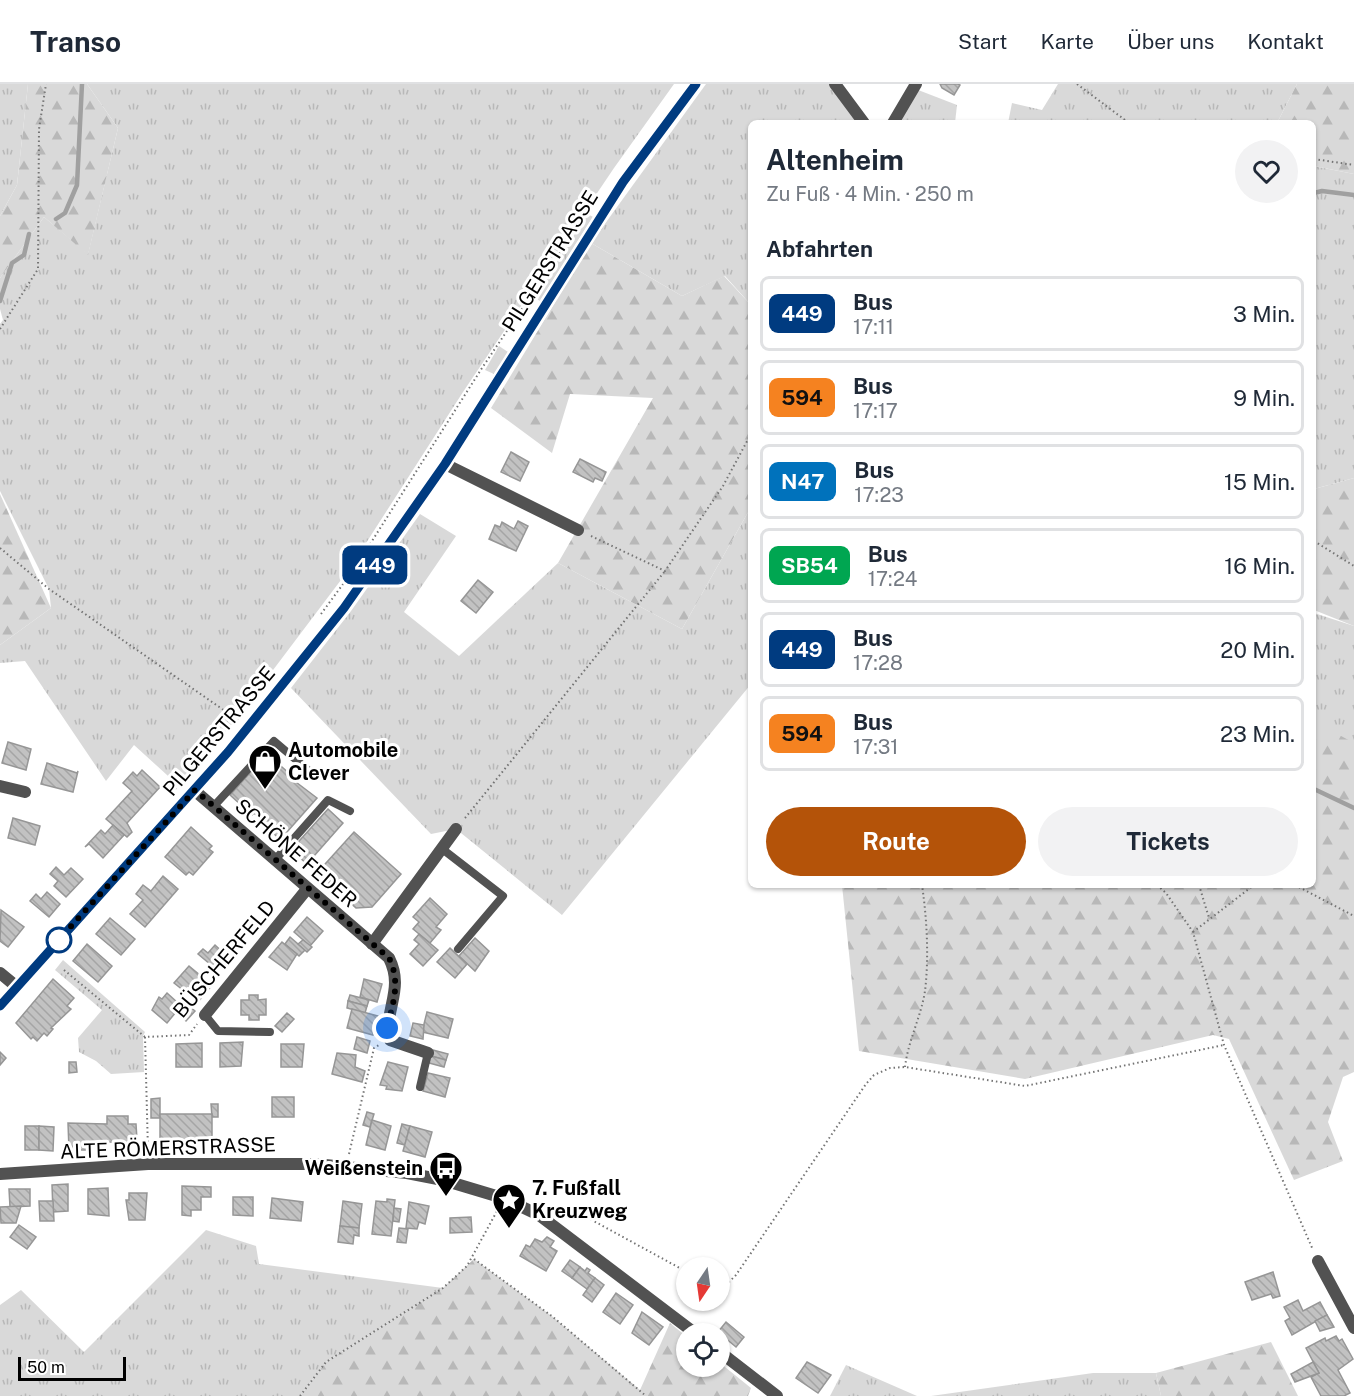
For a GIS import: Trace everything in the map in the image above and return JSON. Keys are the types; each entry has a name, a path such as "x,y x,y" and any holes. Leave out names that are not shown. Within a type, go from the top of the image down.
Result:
{"main road":[{"name":"PILGERSTRASSE","path":"0,1006 195,790 287,682 344,608 445,464 623,182 696,84"}],"street":[{"path":"835,84 862,120"},
{"path":"895,120 916,84"},
{"path":"445,464 578,530"},
{"path":"0,786 25,792"},
{"name":"SCHÖNE FEDER","path":"195,790 274,861 389,958 395,970 397,983 387,1028 390,1040"},
{"path":"372,944 456,829"},
{"name":"BÜSCHERFELD","path":"205,1015 307,889"},
{"path":"0,973 17,987"},
{"path":"390,1040 428,1053"},
{"name":"ALTE RÖMERSTRASSE","path":"0,1174 148,1164 346,1165 443,1180 503,1198"},
{"path":"503,1198 539,1215 681,1323"},
{"path":"1318,1261 1354,1328"},
{"path":"730,1360 777,1396"}],"lane":[{"path":"213,807 274,741 308,770"},
{"path":"274,861 328,800 350,811"},
{"path":"441,848 503,896 458,949"},
{"path":"205,1015 218,1031 270,1032"},
{"path":"420,1087 428,1053"}],"path":[{"path":"0,329 38,270 39,129 46,84"},
{"path":"1077,84 1125,120"},
{"path":"1316,159 1354,165"},
{"path":"353,570 482,368 584,217"},
{"path":"456,829 665,571 723,486 748,440"},
{"path":"578,530 665,571"},
{"path":"1316,542 1354,566"},
{"path":"0,548 49,589 237,719 244,711"},
{"path":"318,617 346,580"},
{"path":"905,1067 925,991 926,925 922,888"},
{"path":"1160,888 1166,893 1193,932 1224,1046 1318,1261"},
{"path":"1200,888 1209,918"},
{"path":"1193,932 1250,888"},
{"path":"1300,888 1354,916"},
{"path":"64,970 145,1037 148,1164"},
{"name":"BÜSCHERFELD","path":"145,1037 189,1035 205,1015"},
{"path":"346,1165 374,1047 390,1040"},
{"path":"730,1281 874,1075 890,1068 905,1067 1025,1086 1224,1046"},
{"path":"300,1396 326,1362 443,1288 474,1258 503,1198"},
{"path":"539,1215 548,1210 558,1210 590,1219 676,1266"},
{"path":"474,1258 553,1317 646,1396"}],"green space":[{"path":"0,84 28,84 17,185 0,216"},
{"path":"28,84 87,84 118,128 88,255 44,217 0,278 0,216 17,185"},
{"path":"87,84 674,84 614,168 463,392 350,568 233,723 178,785 134,745 106,781 25,661 0,663 0,645 51,608 49,589 0,491 0,324 3,320 0,309 0,278 44,217 88,254 118,128"},
{"path":"706,84 835,84 864,120 748,120 748,302 725,276 682,296 591,243"},
{"path":"1058,84 1297,84 1279,120 1009,120 1012,103 1042,110"},
{"path":"1297,84 1354,84 1354,174 1316,166 1316,120 1279,120"},
{"path":"913,88 957,105 955,120 895,120"},
{"path":"1316,166 1354,174 1354,478 1316,488"},
{"path":"588,214 593,217 540,301 533,297"},
{"path":"591,243 682,296 724,276 748,302 748,512 682,629 558,563 653,398 570,394 552,453 491,408"},
{"path":"499,346 508,352 494,374 485,370"},
{"path":"1354,478 1354,626 1316,611 1316,488"},
{"path":"0,494 51,608 0,645"},
{"path":"748,512 748,688 562,915 456,829 431,834 291,688 351,611 420,514 456,536 404,612 459,656 558,563 682,629"},
{"path":"366,554 371,558 360,576 354,572"},
{"path":"1316,614 1354,626 1354,775 1316,738"},
{"path":"1316,724 1354,743 1354,1072 1343,1077 1328,1122 1343,1161 1294,1180 1229,1039 1213,1035 1025,1079 859,1051 842,888 1316,888"},
{"path":"63,960 145,1032 143,1036 144,1072 111,1074 96,1061 79,1052 78,1038 102,1010 55,970"},
{"path":"206,1230 256,1246 259,1264 443,1288 326,1362 300,1396 0,1396 0,1305 21,1290 84,1352"},
{"path":"474,1259 553,1317 640,1390 670,1323 676,1328 676,1377 730,1377 730,1371 751,1388 748,1396 300,1396 326,1362 443,1288"},
{"path":"1271,1342 1298,1396 1161,1396 1156,1373"},
{"path":"846,1365 917,1396 830,1396"},
{"path":"1093,1373 1156,1373 1161,1396 931,1396"}],"building":[{"path":"940,84 960,85 954,95 942,88"},
{"path":"511,452 529,462 520,481 501,472"},
{"path":"580,459 606,472 602,481 595,478 593,482 573,472"},
{"path":"518,521 528,526 516,551 489,539 495,525 500,527 502,522 514,529"},
{"path":"478,580 493,592 476,613 461,601"},
{"path":"8,742 31,749 26,770 2,763"},
{"path":"267,754 290,774 288,776 317,798 280,840 254,813 252,815 230,795"},
{"path":"47,763 77,773 78,771 73,792 41,784"},
{"path":"142,770 160,787 127,823 132,832 127,837 106,819 132,791 123,783 133,772 137,776"},
{"path":"328,809 343,823 307,864 291,850"},
{"path":"13,818 40,826 35,845 8,838"},
{"path":"113,825 124,835 103,858 89,844 85,847 101,830 105,834"},
{"path":"191,827 212,846 209,849 213,852 193,875 189,872 186,875 165,857"},
{"path":"354,832 401,874 372,907 356,908 317,873"},
{"path":"56,867 64,875 71,868 83,879 66,897 54,886 58,881 50,874"},
{"path":"163,876 178,889 145,927 130,914 143,900 136,894 143,885 151,891"},
{"path":"47,892 60,904 49,917 30,901 36,894 41,899"},
{"path":"430,898 447,914 436,927 441,930 430,943 413,929 419,922 413,917"},
{"path":"1,910 24,927 8,947 0,941"},
{"path":"307,917 323,931 310,946 294,932"},
{"path":"110,918 135,939 121,955 96,934"},
{"path":"419,934 438,950 423,966 410,954 419,944 414,940"},
{"path":"290,937 305,950 299,956 285,944"},
{"path":"475,938 489,951 475,971 459,956"},
{"path":"303,940 312,947 307,952 298,944"},
{"path":"282,942 297,954 287,970 269,957"},
{"path":"87,944 112,966 98,982 73,961"},
{"path":"215,945 228,957 217,970 198,954 203,949 208,953"},
{"path":"450,948 467,964 455,978 437,962"},
{"path":"189,966 212,985 198,1002 174,983"},
{"path":"53,979 74,998 67,1006 71,1009 51,1028 53,1029 47,1036 44,1033 37,1041 33,1037 31,1039 16,1023"},
{"path":"364,979 382,984 377,1002 360,997"},
{"path":"167,993 178,1003 181,999 195,1011 186,1021 176,1012 167,1023 152,1010 159,997 162,999"},
{"path":"249,995 258,995 258,1000 266,999 266,1015 259,1015 259,1020 249,1020 249,1015 241,1015 241,1000 249,1000"},
{"path":"350,995 369,1000 367,1006 348,1001"},
{"path":"348,1001 367,1006 365,1013 347,1008"},
{"path":"352,1009 378,1016 373,1035 347,1028"},
{"path":"427,1012 453,1019 448,1038 422,1032"},
{"path":"287,1013 294,1019 282,1032 275,1026"},
{"path":"413,1023 424,1025 423,1039 410,1036"},
{"path":"357,1037 370,1041 367,1053 354,1049"},
{"path":"243,1042 241,1066 220,1067 220,1043"},
{"path":"202,1043 202,1067 176,1067 176,1044"},
{"path":"281,1044 304,1044 302,1067 281,1067"},
{"path":"433,1050 448,1054 446,1060 431,1056"},
{"path":"0,1052 6,1058 0,1065"},
{"path":"337,1053 356,1055 355,1067 365,1071 362,1082 332,1074"},
{"path":"431,1056 446,1060 444,1067 429,1063"},
{"path":"69,1062 76,1062 77,1072 69,1073"},
{"path":"388,1062 408,1067 402,1091 386,1089 387,1086 380,1085"},
{"path":"428,1073 450,1078 445,1097 423,1091"},
{"path":"272,1097 294,1097 294,1117 272,1117"},
{"path":"160,1098 160,1118 151,1118 151,1099"},
{"path":"211,1104 218,1104 218,1117 212,1117"},
{"path":"367,1112 374,1114 370,1127 363,1125"},
{"path":"160,1114 212,1114 212,1140 160,1142"},
{"path":"107,1116 128,1116 128,1124 136,1124 137,1140 129,1140 129,1143 90,1141 90,1150 69,1150 68,1123 107,1124"},
{"path":"372,1120 391,1126 385,1150 366,1145"},
{"path":"402,1124 410,1126 405,1145 397,1143"},
{"path":"25,1126 39,1126 39,1150 25,1150"},
{"path":"39,1126 54,1127 53,1151 39,1150"},
{"path":"410,1126 432,1132 425,1157 403,1151"},
{"path":"68,1184 68,1211 53,1212 52,1185"},
{"path":"182,1186 211,1187 211,1197 201,1197 201,1210 191,1210 191,1216 182,1215"},
{"path":"108,1188 109,1216 88,1214 88,1189"},
{"path":"9,1189 30,1189 30,1206 10,1207"},
{"path":"129,1193 147,1193 145,1220 129,1220 126,1200 129,1200"},
{"path":"233,1197 253,1197 253,1216 233,1215"},
{"path":"272,1198 303,1202 301,1221 270,1218"},
{"path":"387,1199 395,1200 391,1236 372,1234 376,1201 387,1202"},
{"path":"39,1201 53,1201 54,1221 40,1221"},
{"path":"343,1201 362,1204 359,1228 340,1226"},
{"path":"409,1202 429,1206 425,1224 419,1222 417,1229 406,1228"},
{"path":"21,1206 16,1223 1,1223 0,1207"},
{"path":"394,1208 401,1209 399,1222 393,1221"},
{"path":"471,1217 472,1232 450,1233 450,1218"},
{"path":"19,1225 36,1237 27,1249 10,1237"},
{"path":"340,1226 359,1228 359,1236 354,1235 353,1244 338,1242"},
{"path":"399,1228 408,1229 406,1243 397,1242"},
{"path":"547,1237 554,1241 550,1247 557,1251 546,1271 520,1256 526,1245 530,1247 535,1239 542,1242"},
{"path":"570,1260 580,1267 572,1278 562,1271"},
{"path":"580,1267 585,1271 587,1268 590,1270 588,1273 595,1278 587,1289 572,1278"},
{"path":"1273,1272 1280,1296 1273,1298 1271,1294 1252,1300 1245,1282"},
{"path":"595,1278 604,1285 592,1302 583,1295"},
{"path":"616,1293 633,1305 620,1324 603,1312"},
{"path":"1298,1300 1303,1311 1320,1302 1327,1315 1292,1335 1285,1321 1290,1318 1284,1307"},
{"path":"642,1312 663,1327 649,1345 632,1333"},
{"path":"1327,1315 1334,1327 1320,1331 1315,1321"},
{"path":"730,1325 744,1337 736,1347 730,1342"},
{"path":"1336,1336 1339,1341 1342,1339 1353,1359 1338,1370 1350,1393 1344,1396 1321,1396 1311,1377 1319,1373 1306,1348 1325,1338 1326,1341"},
{"path":"807,1362 831,1375 818,1393 796,1378"},
{"path":"1313,1362 1319,1373 1295,1382 1291,1374"}],"waterway":[{"path":"56,219 65,213 77,185 82,84"},
{"path":"1316,192 1322,191 1354,195"},
{"path":"0,301 12,263 24,255 29,234"},
{"path":"1316,790 1354,808"}],"bus line":[{"name":"449","path":"0,1006 158,833 287,682 344,608 445,464 623,182 696,84"}],"place":[{"name":"Automobile Clever","path":"265,790"},
{"name":"Weißenstein","path":"446,1197"},
{"name":"7. Fußfall Kreuzweg","path":"509,1229"}],"route":[{"path":"59,940 54,945 81,918 195,790 274,861 389,958 395,970 397,983 387,1028"}]}
